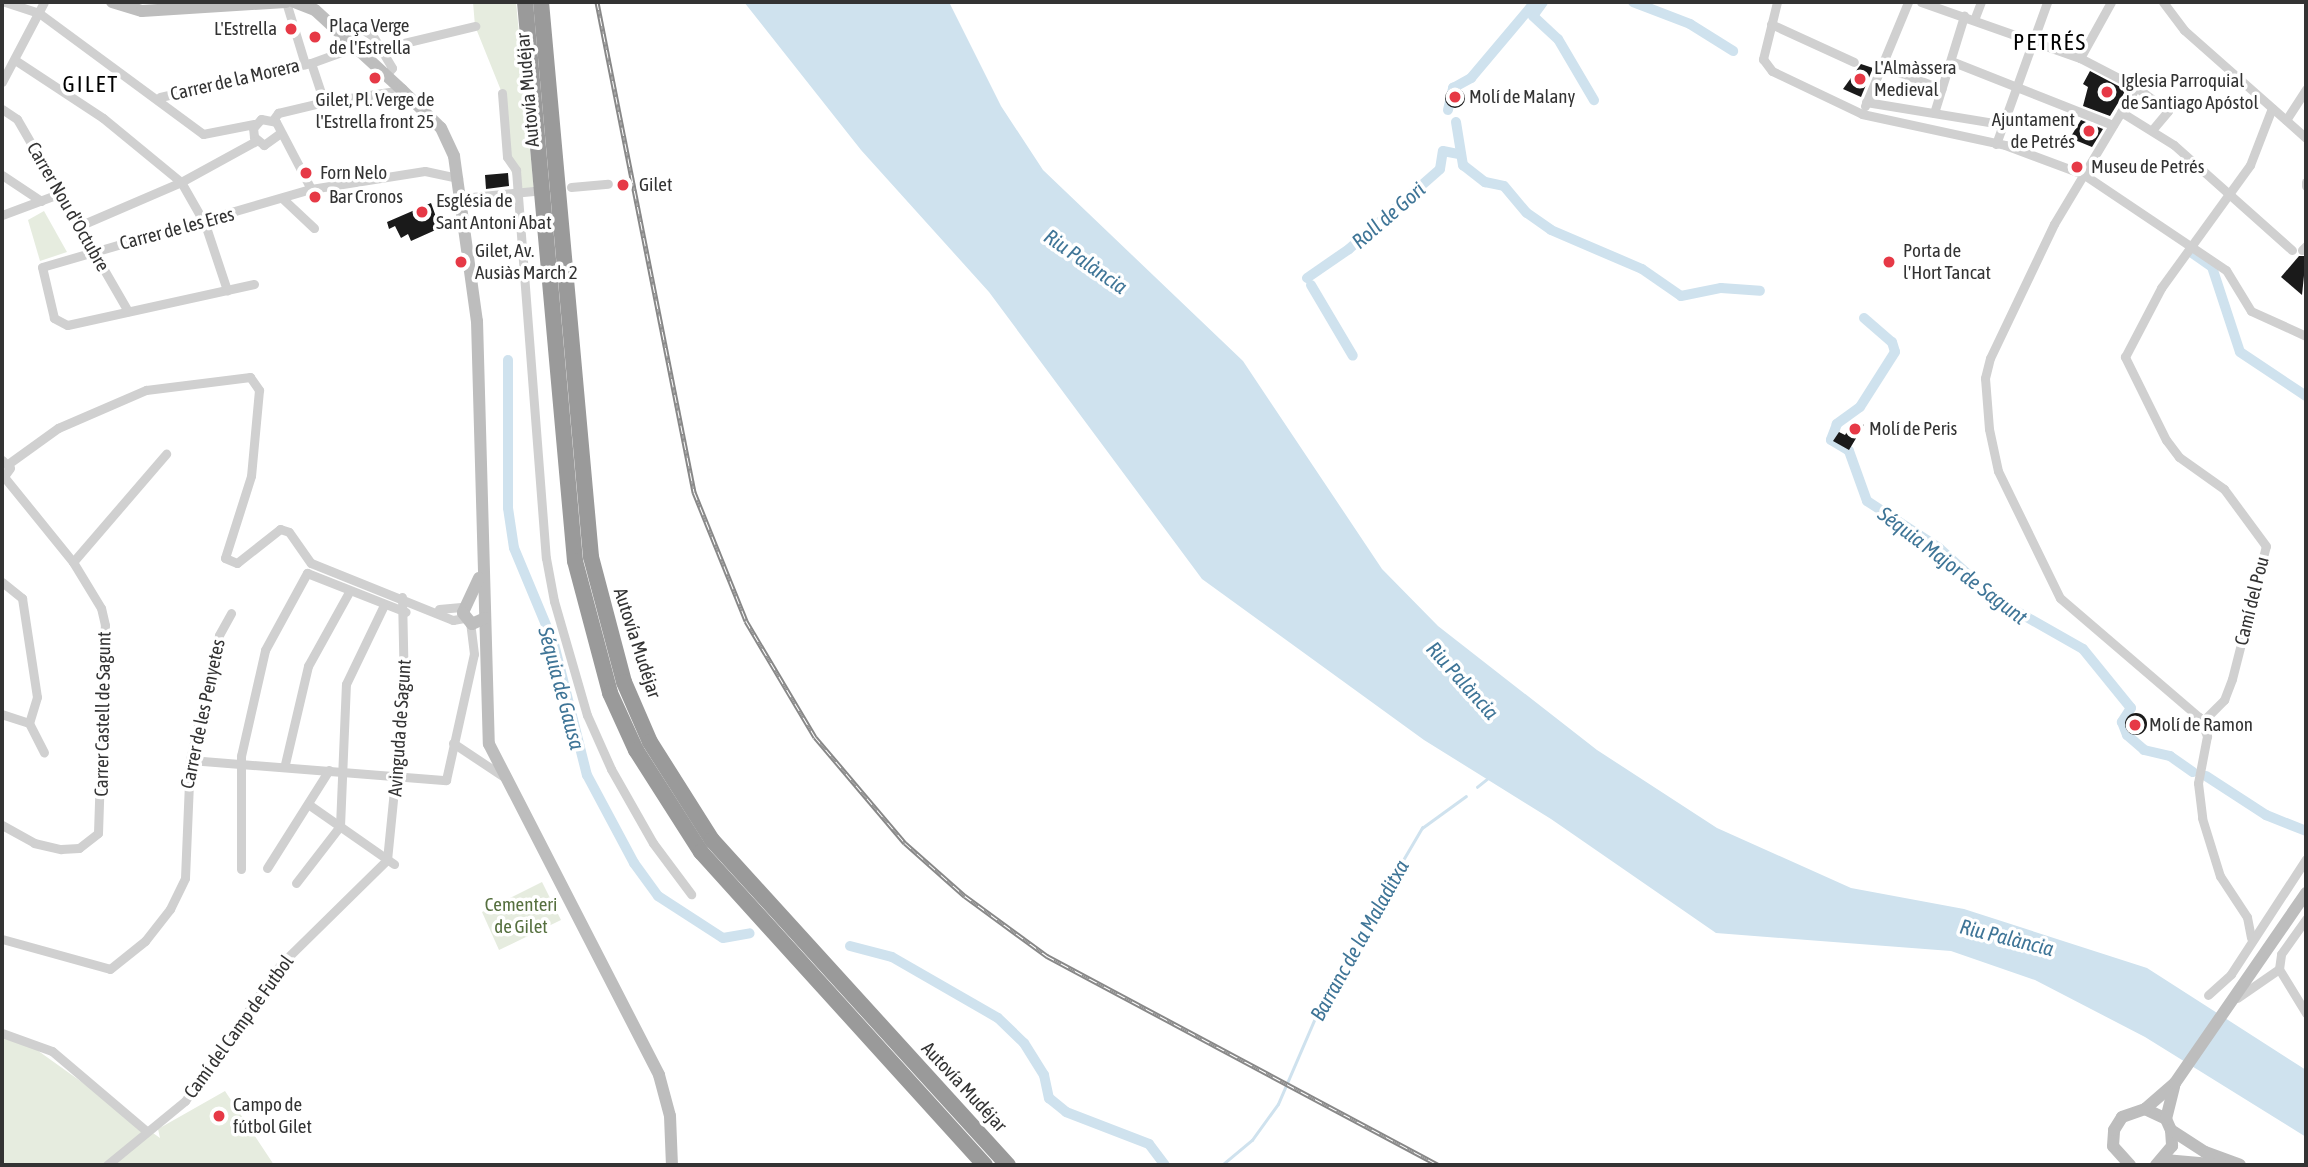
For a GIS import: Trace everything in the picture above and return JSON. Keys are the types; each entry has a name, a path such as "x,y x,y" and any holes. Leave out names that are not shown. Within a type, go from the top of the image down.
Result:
{"highway":[{"name":"Autovía Mudéjar","path":"525,2 575,561 610,693 648,770 701,852 985,1165"},
{"name":"Autovía Mudéjar","path":"541,2 591,557 624,682 650,742 712,840 1008,1165"}],"street":[{"path":"5,2 39,13 160,97 203,135 273,120 278,113 324,102 402,90"},
{"path":"2,82 44,2"},
{"path":"112,2 142,11 286,2 324,102"},
{"path":"1777,2 1763,59 1772,71 1862,114 1996,144 2083,174 2192,244 2226,270 2251,311 2306,336"},
{"path":"1862,114 1908,2"},
{"path":"1921,2 1969,18 2028,44 2080,58 2136,87 2168,111 2153,130"},
{"path":"1934,113 1969,18 1981,2"},
{"path":"1996,144 2028,44 2046,2"},
{"path":"2080,58 2111,2"},
{"path":"2163,2 2184,30 2306,138"},
{"path":"190,760 285,764 446,780 474,654 471,613 483,561 477,321 458,178 448,140 402,90 303,3"},
{"path":"1771,24 1854,62"},
{"path":"338,31 357,26 383,48 392,68 386,75"},
{"path":"383,48 475,26"},
{"path":"308,64 355,47"},
{"path":"15,60 103,118 181,182 205,224 227,290"},
{"path":"1951,61 2113,125"},
{"name":"Carrer de la Morera","path":"160,97 308,64"},
{"path":"1880,65 1942,89"},
{"path":"2136,87 2083,174 1990,358 1985,379 1989,429 1998,471 2060,598 2201,723 2207,736 2198,783 2202,818 2220,876 2247,917 2251,938"},
{"path":"2286,120 2306,89"},
{"path":"502,93 507,157 516,170 546,558 554,601 587,715 611,769 653,843 691,894"},
{"path":"1866,102 2001,124"},
{"path":"2192,244 2250,165 2272,108"},
{"name":"Carrer Nou d'Octubre","path":"2,109 17,119 128,310"},
{"path":"2121,112 2153,130 2225,196 2292,250"},
{"path":"273,120 279,134 289,142 311,189"},
{"path":"254,124 256,141"},
{"path":"79,226 181,182 256,141 268,145 279,134"},
{"name":"Carrer de les Eres","path":"128,310 61,323 54,318 42,267 205,224 311,189 425,171 458,178"},
{"path":"2,175 41,201"},
{"path":"571,187 608,184"},
{"path":"462,198 534,191"},
{"path":"2,215 61,193"},
{"path":"282,198 314,228"},
{"name":"Camí del Pou","path":"2192,244 2161,288 2125,357 2166,440 2179,457 2224,489 2266,547 2232,679 2224,700 2201,723"},
{"path":"128,310 254,284"},
{"path":"3,479 5,462 58,428 146,390 250,377 258,390 251,476 225,558 237,563 280,529 289,532 311,563 427,607 471,613 485,618 484,660 489,744 663,1084 673,1165"},
{"path":"74,562 166,454"},
{"name":"Carrer Castell de Sagunt","path":"2,825 34,843 61,849 79,848 98,833 105,625 101,608 74,562 3,479"},
{"path":"241,869 241,762 265,650 307,573 349,592 406,612"},
{"path":"2,582 22,598 27,619 37,697 29,723"},
{"path":"285,764 308,666 349,592"},
{"name":"Avinguda de Sagunt","path":"391,862 406,612 402,597"},
{"path":"296,883 340,826 345,772 346,684 384,605"},
{"name":"Carrer de les Penyetes","path":"2,939 110,969 133,952 170,909 185,878 190,760 219,635 231,613"},
{"path":"471,613 484,660"},
{"path":"2,714 29,723 44,752"},
{"path":"453,743 507,779"},
{"path":"267,868 329,769"},
{"path":"308,804 391,862"},
{"path":"2208,995 2231,974 2251,938 2306,859"},
{"name":"Camí del Camp de Futbol","path":"107,1165 145,1130 185,1101 281,964 391,862"},
{"path":"2130,1165 2113,1146 2114,1130 2122,1117 2145,1109 2175,1083 2306,893"},
{"path":"2306,919 2281,954 2279,970 2306,1013"},
{"path":"2227,1008 2279,970"},
{"path":"2,1033 51,1051 145,1130"},
{"path":"2160,1162 2172,1146 2169,1125 2175,1083"},
{"path":"2145,1109 2205,1152 2240,1165"},
{"path":"2160,1162 2222,1165"}],"green space":[{"path":"473,2 516,2 534,191 518,192 507,157 502,93 475,26"},
{"path":"44,211 67,252 40,261 28,220"},
{"name":"Cementeri de Gilet","path":"542,882 561,920 499,950 482,912"},
{"path":"2,1032 23,1040 160,1138 158,1129 225,1091 274,1165 2,1165"}],"water":[{"name":"Riu Palància","path":"744,2 949,2 1001,106 1043,170 1243,361 1382,569 1438,626 1597,750 1717,828 1851,888 1964,909 2147,968 2306,1070 2306,1137 2145,1037 2035,980 1951,951 1716,933 1551,819 1424,740 1202,579 989,292 861,150"}],"building":[{"name":"L'Almàssera Medieval","path":"1861,64 1873,68 1861,97 1843,89"},
{"name":"Iglesia Parroquial de Santiago Apóstol","path":"2090,71 2126,90 2110,116 2083,106 2088,87 2083,84"},
{"name":"Molí de Malany","path":"1455,88 1462,91 1465,98 1462,105 1455,108 1448,105 1445,98 1448,91"},
{"name":"Ajuntament de Petrés","path":"2081,120 2103,129 2092,147 2070,138"},
{"path":"508,173 509,186 486,189 485,175"},
{"name":"Església de Sant Antoni Abat","path":"431,203 440,228 411,241 408,234 401,238 395,226 389,229 387,222"},
{"path":"2299,256 2306,256 2302,295 2281,277"},
{"name":"Molí de Peris","path":"1854,420 1864,425 1849,450 1833,441 1839,432 1845,435"},
{"name":"Molí de Ramon","path":"2132,713 2140,713 2147,720 2147,728 2140,735 2132,735 2125,728 2125,720"}],"waterway":[{"name":"Séquia Major de Sagunt","path":"1448,110 1453,88 1471,78 1535,2"},
{"path":"1543,2 1533,16 1558,39 1594,100"},
{"path":"1633,2 1690,24 1733,51"},
{"name":"Séquia Major de Sagunt","path":"1456,122 1463,165 1485,182 1504,186 1527,213 1551,230 1642,269 1681,296 1721,288 1760,291"},
{"name":"Roll de Gori","path":"1307,278 1349,249 1440,169 1443,151 1458,154"},
{"path":"2192,253 2212,267 2240,352 2306,396"},
{"name":"Roll de Gori","path":"1311,285 1353,356"},
{"name":"Séquia Major de Sagunt","path":"1864,318 1892,342 1895,352 1860,407 1837,424 1831,440 1849,451 1867,501 1939,548 1995,599 2083,649 2131,708 2122,722 2127,735 2144,750 2170,756 2193,772"},
{"name":"Séquia de Gausa","path":"508,360 508,508 514,548 554,644 587,775 634,863 658,896 723,938 750,933"},
{"name":"Séquia Major de Sagunt","path":"2206,776 2266,815 2306,831"},
{"name":"Barranc de la Maladitxa","path":"1477,787 1488,778"},
{"name":"Barranc de la Maladitxa","path":"1222,1165 1252,1140 1278,1104 1328,988 1422,828 1466,796"},
{"name":"Séquia de Gausa","path":"850,946 892,957 998,1018 1024,1043 1044,1075 1049,1098 1066,1112 1149,1144 1165,1165"}],"railway":[{"path":"597,2 694,492 746,621 815,737 905,843 965,896 1047,956 1438,1165"}],"place":[{"name":"L'Estrella","path":"291,29"},
{"name":"Plaça Verge de l'Estrella","path":"315,37"},
{"name":"Gilet, Pl. Verge de l'Estrella front 25","path":"375,78"},
{"name":"L'Almàssera Medieval","path":"1860,79"},
{"name":"Iglesia Parroquial de Santiago Apóstol","path":"2107,92"},
{"name":"Molí de Malany","path":"1455,97"},
{"name":"Ajuntament de Petrés","path":"2089,131"},
{"name":"Museu de Petrés","path":"2077,167"},
{"name":"Forn Nelo","path":"306,173"},
{"name":"Gilet","path":"623,185"},
{"name":"Bar Cronos","path":"315,197"},
{"name":"Església de Sant Antoni Abat","path":"422,212"},
{"name":"Gilet, Av. Ausiàs March 2","path":"461,262"},
{"name":"Porta de l'Hort Tancat","path":"1889,262"},
{"name":"Molí de Peris","path":"1855,429"},
{"name":"Molí de Ramon","path":"2135,725"},
{"name":"Campo de fútbol Gilet","path":"219,1116"}],"district":[{"name":"PETRÉS","path":"2050,42"},
{"name":"GILET","path":"91,84"}]}
